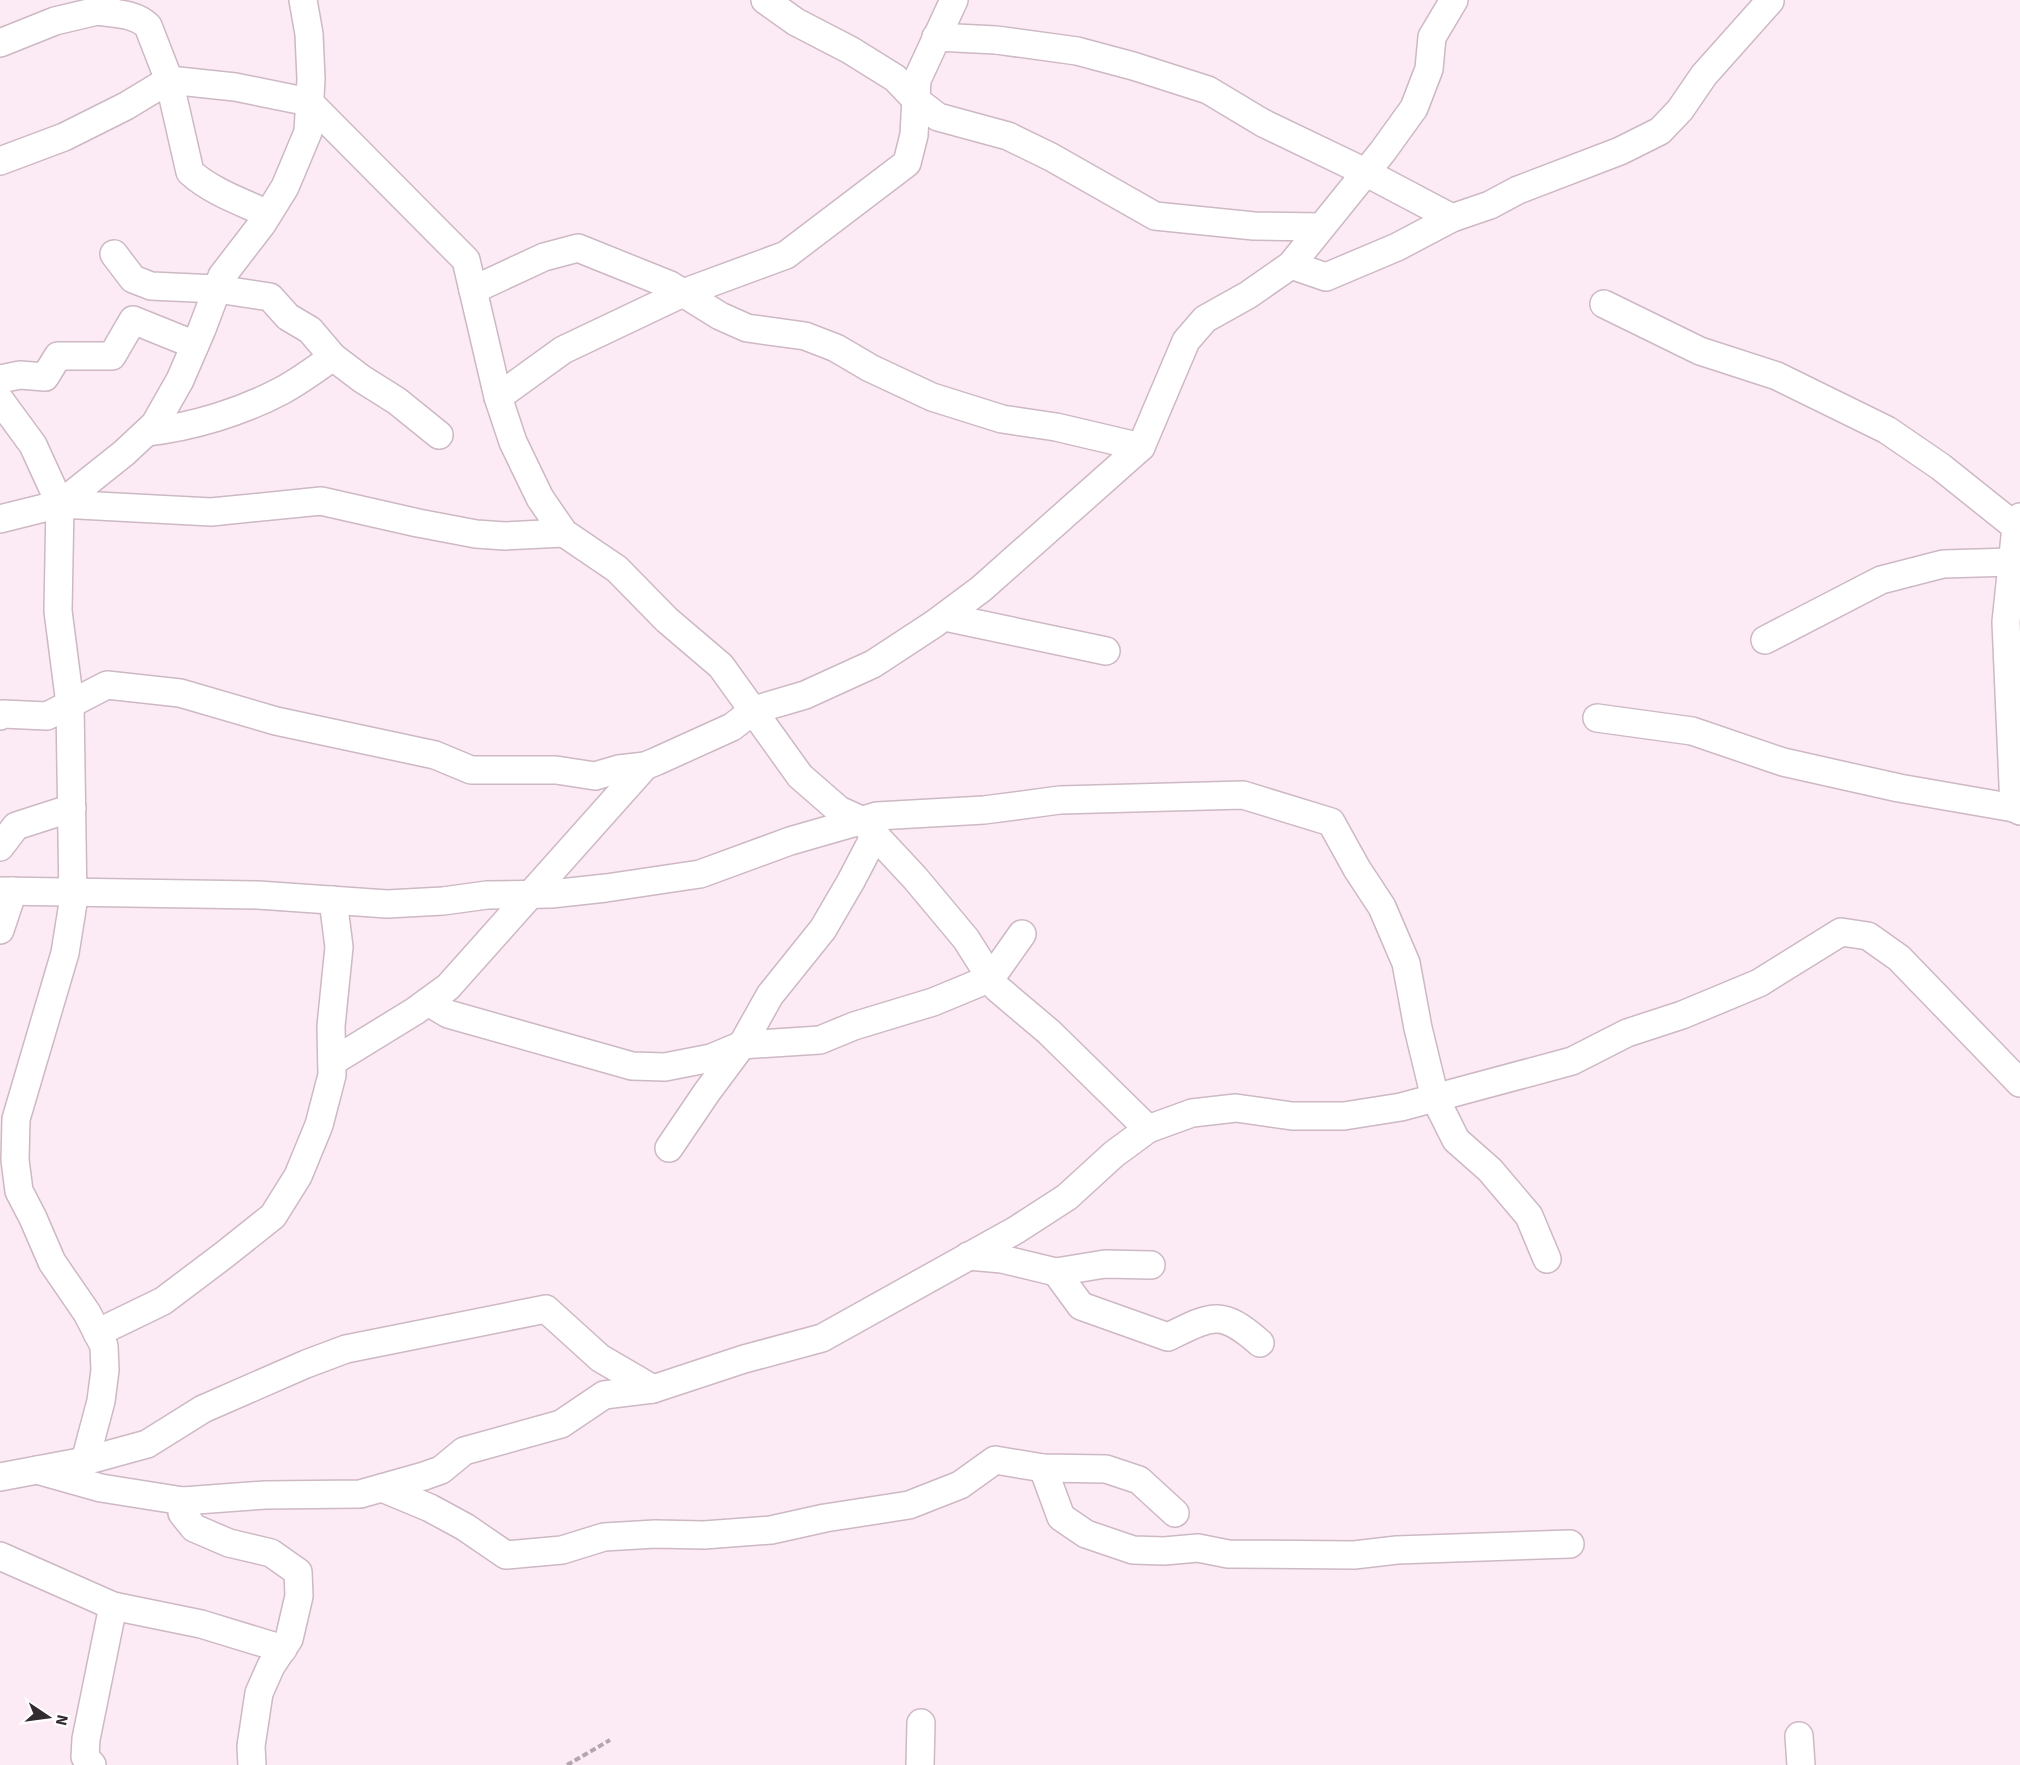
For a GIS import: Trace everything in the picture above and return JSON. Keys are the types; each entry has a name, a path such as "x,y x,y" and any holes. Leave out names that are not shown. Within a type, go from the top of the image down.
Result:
{"street":[{"path":"60,504 124,453 155,424 180,380 222,276 285,187 308,132 309,34 303,0"},
{"path":"765,0 796,22 850,50 895,78 916,100 938,117 1019,141 1155,216 1254,226 1322,227"},
{"path":"498,397 563,350 683,293 786,255 908,163 914,135 917,80 954,0"},
{"path":"0,716 3,714 47,716 107,684 180,693 276,721 435,755 471,770 556,770 595,776 619,769 645,766 732,728 754,711 805,695 873,664 945,617 981,589 1141,447 1186,341 1205,319 1248,295 1291,265 1414,108 1428,69 1432,37 1454,0"},
{"path":"1291,265 1326,277 1396,247 1452,218 1490,205 1518,190 1620,151 1660,131 1680,110 1704,75 1770,1"},
{"path":"0,43 55,21 102,6 142,21 148,26 169,80 190,172 214,189 268,214"},
{"path":"936,37 996,40 1077,51 1208,90 1263,123 1365,172 1452,218"},
{"path":"0,160 64,137 126,106 169,80 235,87 309,102 466,260 498,397 513,442 540,498 564,533 617,568 667,620 721,666 800,776 839,810 868,828 915,878 966,939 997,988 1049,1032 1148,1129"},
{"path":"473,290 544,257 578,248 669,285 720,316 747,328 805,336 836,348 870,368 932,397 1002,419 1056,427 1141,447"},
{"path":"114,254 133,279 151,286 218,289 270,297 288,317 310,330 333,357 397,401 439,435"},
{"path":"1597,718 1692,731 1783,762 1899,788 2017,810 2006,622 2018,522 1887,430 1778,376 1700,351 1604,304"},
{"path":"0,379 20,375 45,377 58,356 112,356 133,320 195,345"},
{"path":"147,432 175,429 243,408 283,390 333,357"},
{"path":"0,400 33,445 60,504 58,611 70,704 73,893 65,952 15,1119 15,1160 19,1191 52,1262 87,1313 104,1346 105,1370 102,1401 85,1461"},
{"path":"0,519 60,504 211,512 321,501 476,534 505,536 564,533"},
{"path":"1765,640 1881,580 1943,564 2012,562"},
{"path":"945,617 1106,651"},
{"path":"332,1062 448,987 645,766"},
{"path":"669,1148 742,1045 770,995 823,929 851,881 868,828 877,816 984,810 1060,800 1243,795 1331,822 1357,869 1382,907 1406,963 1418,1028 1435,1098 1456,1140 1490,1170 1513,1194 1529,1216 1547,1259"},
{"path":"0,847 16,826 72,808"},
{"path":"0,930 7,891 258,895 387,904 443,901 487,895 530,895 606,888 700,874 790,841 868,828"},
{"path":"98,1333 163,1302 273,1216 298,1176 319,1125 332,1075 332,1026 339,947 333,900"},
{"path":"38,1470 101,1488 151,1494 183,1501 265,1495 360,1494 382,1488 441,1470 464,1451 561,1424 604,1395 653,1389 744,1359 822,1338 1016,1230 1067,1197 1114,1154 1148,1129 1192,1113 1236,1108 1292,1116 1344,1116 1401,1107 1572,1061 1627,1033 1682,1016 1759,983 1841,932 1868,936 1899,958 2020,1083"},
{"path":"428,1002 448,1014 632,1066 665,1067 711,1058 742,1045 820,1040 854,1026 933,1002 991,978 1022,934"},
{"path":"968,1256 1002,1259 1056,1272 1105,1264 1151,1265"},
{"path":"1056,1272 1081,1306 1107,1317 1168,1336 1199,1322 1220,1318 1240,1325 1260,1343"},
{"path":"0,1477 85,1461 147,1444 203,1409 346,1349 546,1309 600,1358 653,1389"},
{"path":"382,1488 430,1508 465,1527 506,1556 562,1550 604,1537 656,1534 704,1535 771,1530 825,1518 909,1505 960,1485 995,1460 1043,1468 1106,1469 1138,1480 1175,1513"},
{"path":"1043,1468 1061,1517 1086,1534 1132,1550 1164,1551 1198,1548 1228,1554 1354,1555 1397,1550 1570,1544"},
{"path":"183,1501 182,1513 195,1528 229,1543 271,1553 298,1572 299,1596 289,1639 271,1666 259,1693 251,1746 252,1765"},
{"path":"0,1556 113,1605 201,1624 283,1649"},
{"path":"92,1765 85,1757 86,1739 113,1605"},
{"path":"920,1765 921,1723"},
{"path":"1799,1736 1800,1765"}],"path":[{"path":"567,1765 610,1740"}]}
